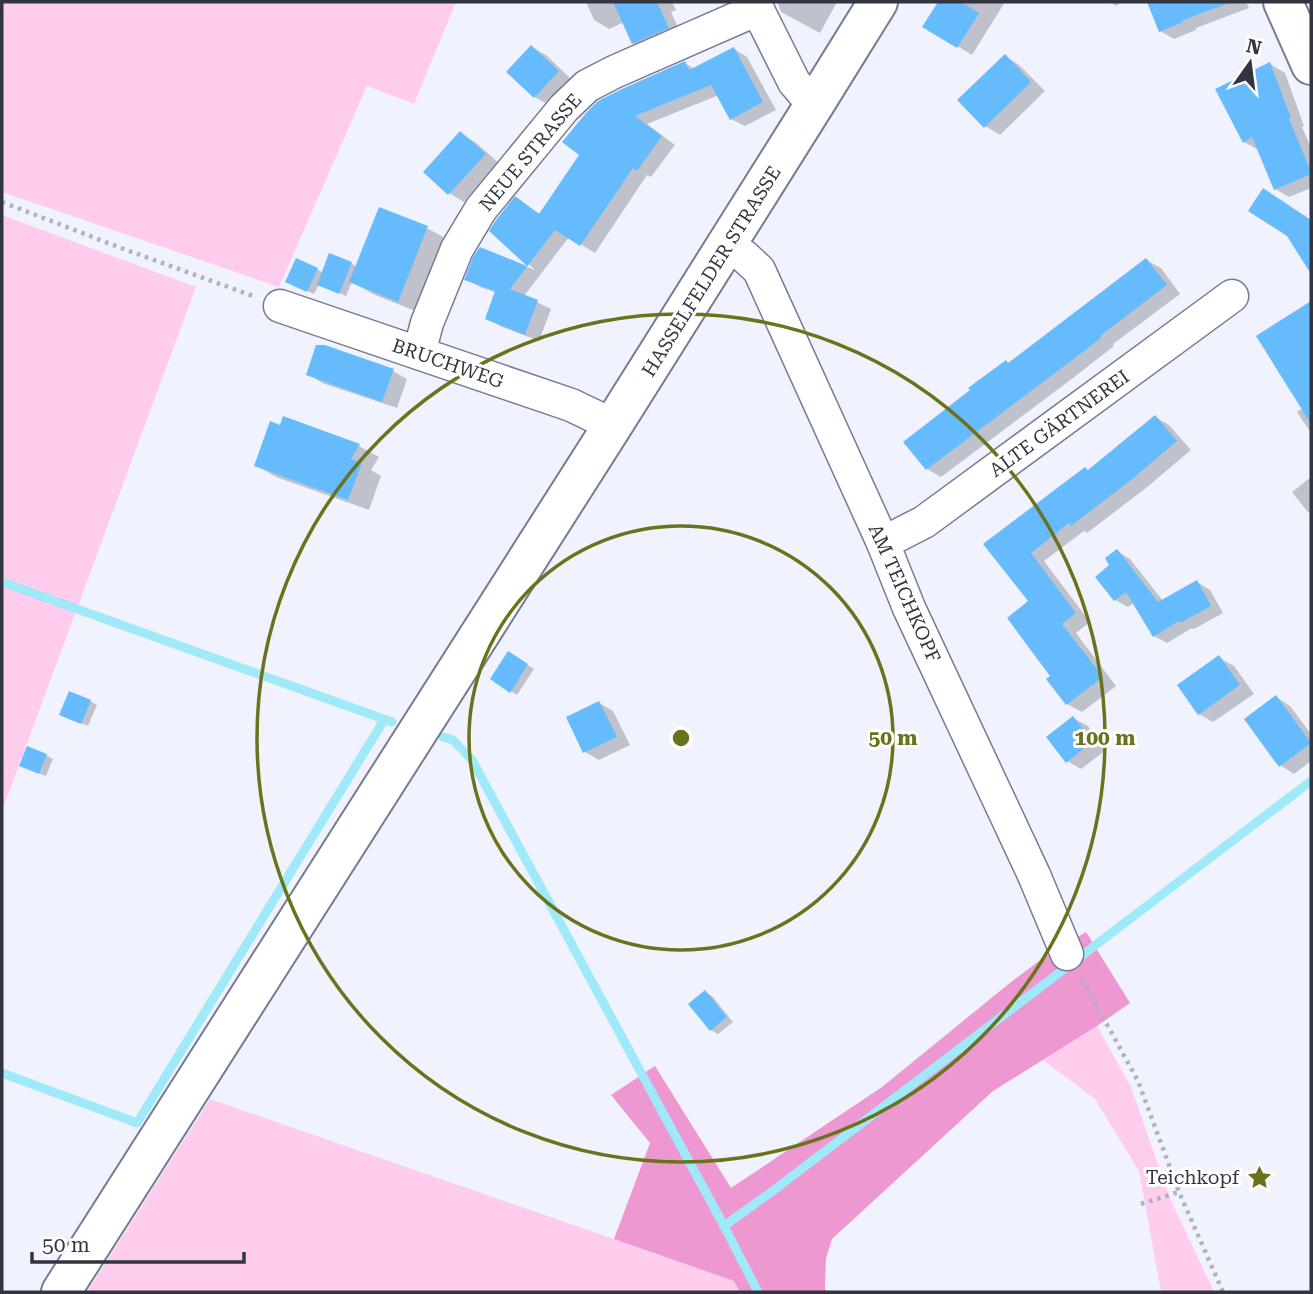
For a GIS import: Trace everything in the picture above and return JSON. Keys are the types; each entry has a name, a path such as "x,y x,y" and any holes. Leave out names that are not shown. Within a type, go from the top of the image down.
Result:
{"main road":[{"name":"HASSELFELDER STRASSE","path":"61,1292 613,425 878,2"},
{"path":"1283,2 1311,65"}],"street":[{"path":"756,5 793,82 805,95 817,102"},
{"name":"NEUE STRASSE","path":"419,353 427,323 457,249 481,209 564,108 587,86 756,5"},
{"name":"AM TEICHKOPF","path":"727,244 759,270 883,543 909,608 1073,963"},
{"name":"ALTE GÄRTNEREI","path":"883,543 924,522 1232,296"},
{"name":"BRUCHWEG","path":"280,306 578,408 613,425"}],"path":[{"path":"2,202 280,306"},
{"path":"1073,963 1138,1081 1179,1192 1223,1292"},
{"path":"1141,1204 1179,1192"}],"shaded area":[{"path":"2,2 456,2 414,104 367,86 279,287 2,192"},
{"path":"2,215 196,287 2,811"},
{"path":"1086,932 1130,1003 993,1091 832,1239 826,1258 827,1292 740,1292 734,1281 614,1239 650,1143 611,1095 655,1066 731,1188 882,1087 1011,982 1043,958"},
{"path":"1097,1026 1131,1087 1169,1196 1214,1292 1161,1292 1139,1171 1095,1099 1043,1060"},
{"path":"210,1099 735,1281 740,1292 87,1292"}],"building":[{"path":"613,2 657,2 669,28 632,44"},
{"path":"938,2 961,2 979,13 957,48 922,27"},
{"path":"1147,2 1226,2 1226,4 1159,32"},
{"path":"531,45 559,71 534,98 506,72"},
{"path":"734,47 763,102 730,120 711,85 635,116 662,136 637,171 633,168 580,246 555,230 510,289 538,300 525,335 485,319 495,291 464,280 473,257 480,247 527,266 489,231 515,196 539,214 579,155 562,142 586,113 598,101 622,89 685,61 689,70"},
{"path":"1005,54 1031,82 984,128 957,100"},
{"path":"1270,62 1291,118 1289,119 1311,172 1274,190 1252,137 1243,143 1215,89"},
{"path":"460,131 486,154 448,195 423,172"},
{"path":"1263,188 1311,220 1311,274 1287,236 1248,211"},
{"path":"379,207 428,226 398,302 349,282"},
{"path":"329,253 352,262 339,294 317,285"},
{"path":"296,258 318,268 307,292 285,282"},
{"path":"1146,258 1167,285 926,470 903,442 970,390 968,388 1006,360 1008,363"},
{"path":"1311,301 1311,424 1256,336"},
{"path":"316,345 325,345 394,369 382,402 306,375"},
{"path":"1155,415 1177,441 1131,480 1031,553 1076,613 1062,624 1103,677 1066,705 1046,679 1050,676 1007,618 1028,601 983,544 1085,467 1088,470"},
{"path":"283,416 360,444 351,459 362,463 348,500 254,466 270,421 280,425"},
{"path":"1117,549 1158,602 1197,580 1211,606 1153,637 1126,592 1114,601 1095,577 1109,565 1105,558"},
{"path":"508,651 528,664 510,693 490,679"},
{"path":"1219,655 1240,685 1198,715 1177,685"},
{"path":"69,691 91,700 81,724 59,715"},
{"path":"1276,695 1311,743 1279,767 1244,719"},
{"path":"599,701 617,737 583,753 566,717"},
{"path":"1073,716 1093,741 1066,763 1046,737"},
{"path":"27,746 47,754 39,774 19,766"},
{"path":"705,990 727,1017 710,1031 688,1004"}],"waterway":[{"path":"2,582 392,722"},
{"path":"2,1073 137,1123 384,720"},
{"path":"443,737 453,740 472,760 724,1226"},
{"path":"758,1292 724,1226 1311,781"}],"place":[{"name":"Teichkopf","path":"1259,1177"}]}
